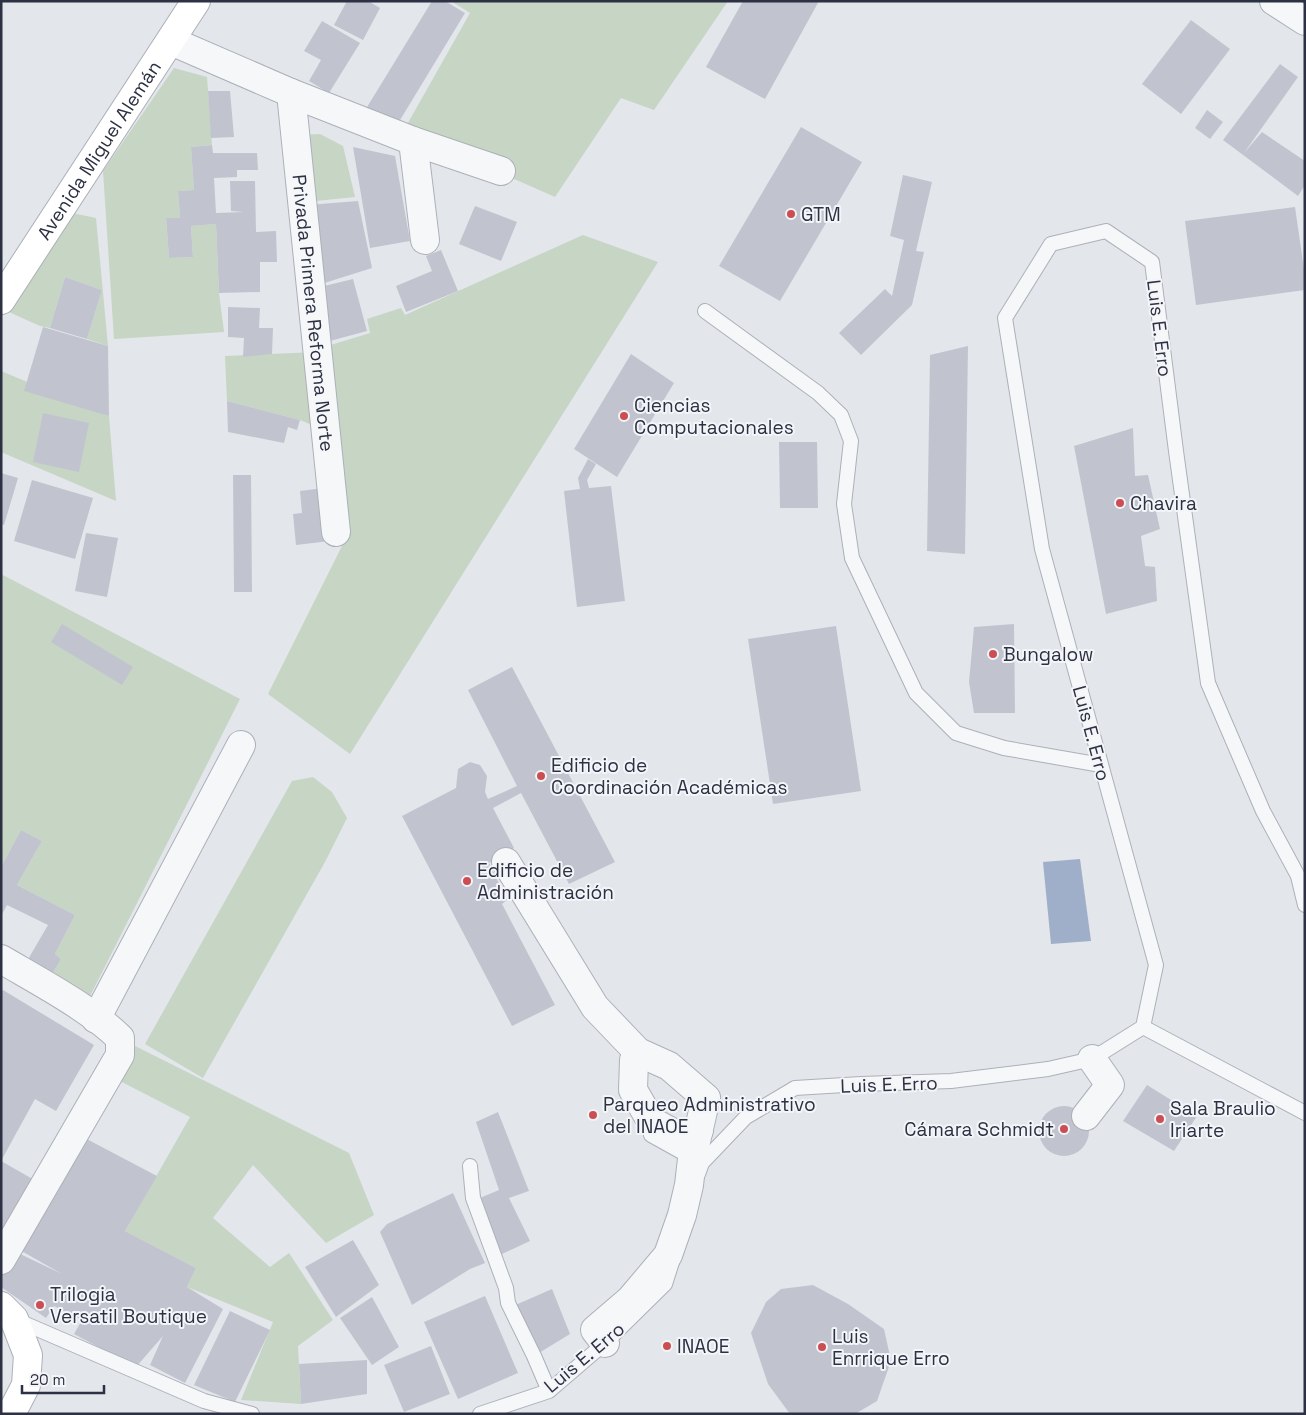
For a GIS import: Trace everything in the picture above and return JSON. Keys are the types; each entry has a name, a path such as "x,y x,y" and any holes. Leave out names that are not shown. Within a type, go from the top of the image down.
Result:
{"main road":[{"name":"Avenida Miguel Alemán","path":"1,300 196,1"},
{"path":"7,1312 28,1355 26,1385 11,1414"}],"street":[{"path":"1274,1 1305,21"},
{"path":"171,41 291,93 413,141 501,171"},
{"name":"Privada Primera Reforma Norte","path":"291,93 336,532"},
{"path":"413,141 425,240"},
{"path":"96,1019 242,745"},
{"path":"506,862 595,1007 638,1052 669,1066 706,1098 699,1130 697,1161 682,1215 668,1255 630,1300 595,1330 605,1343"},
{"path":"1,959 46,985 109,1027 120,1038 120,1055 1,1260"},
{"path":"638,1052 634,1060 633,1090 652,1121 679,1136 699,1130"},
{"path":"1086,1116 1110,1085 1092,1059"}],"lane":[{"name":"Luis E. Erro","path":"697,1161 746,1117 795,1088 951,1081 1048,1069 1092,1059 1143,1027 1156,965 1042,549 1005,318 1051,244 1106,231 1152,262 1177,461 1208,682 1263,811 1298,876 1305,905"},
{"path":"706,312 818,393 840,415 851,441 844,504 852,558 916,693 956,733 1004,748 1101,765"},
{"path":"1143,1027 1305,1113"},
{"path":"644,1131 669,1147 697,1161"},
{"path":"470,1166 473,1198 506,1288 508,1303 549,1391"},
{"path":"7,1312 204,1401 252,1414"},
{"name":"Luis E. Erro","path":"480,1414 549,1391 605,1343"}],"green space":[{"path":"451,1 728,1 654,110 621,98 555,197 404,130 470,13"},
{"path":"174,68 207,77 212,145 191,147 194,190 178,191 180,218 166,219 169,258 193,257 191,226 216,224 219,293 224,332 114,339 103,171"},
{"path":"320,134 343,146 355,197 306,202 300,135"},
{"path":"72,213 96,218 108,346 87,339 102,290 65,277 50,328 40,326 9,312"},
{"path":"583,235 658,262 350,754 268,694 346,538 321,348 370,333 367,319 401,308 405,315"},
{"path":"316,352 326,431 300,420 227,401 225,356"},
{"path":"1,371 109,416 116,501 1,452"},
{"path":"1,574 240,699 83,1010 46,985 61,959 55,954 75,915 17,885 42,841 21,830 1,867"},
{"path":"313,777 332,792 347,818 325,862 203,1078 145,1044 292,781"},
{"path":"133,1045 349,1153 374,1215 326,1243 253,1165 213,1218 270,1267 289,1253 333,1320 298,1346 301,1404 241,1400 273,1322 187,1287 196,1268 125,1231 190,1117 116,1079"}],"water":[{"path":"1080,859 1091,941 1051,944 1043,862"}],"building":[{"path":"347,1 368,1 380,8 363,40 334,25"},
{"path":"432,1 445,1 465,13 394,130 364,112"},
{"path":"743,1 819,1 765,99 706,67"},
{"path":"1191,20 1230,49 1181,114 1142,84"},
{"path":"322,21 360,43 329,93 309,81 321,60 304,51"},
{"path":"1280,64 1298,77 1244,153 1262,132 1305,161 1305,185 1298,196 1223,140"},
{"path":"208,91 230,91 234,137 211,138"},
{"path":"1207,110 1223,122 1210,139 1195,128"},
{"name":"GTM","path":"801,127 862,162 780,301 719,266"},
{"path":"212,145 213,153 257,153 258,170 237,170 237,177 214,178 216,213 244,212 231,211 230,181 255,181 256,232 276,231 277,262 260,262 260,292 219,293 216,224 191,226 193,257 169,258 166,218 180,218 178,191 194,190 191,147"},
{"path":"353,147 395,156 410,241 370,248"},
{"name":"GTM","path":"903,175 932,182 916,251 924,252 912,305 861,355 839,333 885,289 892,296 904,240 890,236"},
{"path":"358,201 372,268 315,286 307,205"},
{"path":"475,206 517,222 501,261 459,244"},
{"path":"1295,207 1305,276 1305,290 1196,305 1185,221"},
{"path":"441,250 458,291 406,312 396,286 432,271 426,256"},
{"path":"65,277 102,290 87,339 50,328"},
{"path":"353,279 367,331 326,342 312,289"},
{"path":"228,307 260,308 259,328 273,328 272,354 243,357 244,338 228,337"},
{"path":"43,327 108,346 109,416 24,391"},
{"path":"968,346 965,554 927,551 930,355"},
{"name":"Ciencias Computacionales","path":"631,354 674,383 617,477 574,449"},
{"path":"227,401 300,420 297,430 288,427 284,443 228,432"},
{"path":"43,413 89,423 79,472 33,462"},
{"name":"Chavira","path":"1133,428 1135,476 1148,475 1160,529 1141,536 1145,566 1155,567 1157,601 1106,614 1074,446"},
{"path":"779,442 817,442 818,508 780,508"},
{"name":"Ciencias Computacionales","path":"588,459 596,464 587,480 589,488 611,486 625,601 577,607 564,491 580,489 578,478"},
{"path":"1,473 18,478 4,525 1,524"},
{"path":"233,475 251,475 252,592 234,592"},
{"path":"32,480 93,498 75,559 14,541"},
{"path":"324,488 330,541 296,545 293,514 302,513 300,491"},
{"path":"86,533 118,538 107,597 75,591"},
{"path":"62,624 133,667 122,685 51,642"},
{"name":"Bungalow","path":"1014,624 1015,713 974,713 969,682 974,627"},
{"path":"836,626 861,791 773,804 748,639"},
{"path":"512,667 615,862 569,884 521,793 493,808 514,848 489,863 507,900 502,904 555,1005 512,1026 402,816 456,788 458,769 470,762 480,765 487,776 485,792 488,799 517,786 468,690"},
{"path":"21,830 42,841 17,885 75,915 55,954 61,959 46,985 27,961 48,925 7,905 1,916 1,867"},
{"path":"3,990 94,1045 56,1111 35,1099 1,1161 1,993"},
{"name":"Sala Braulio Iriarte","path":"1147,1085 1197,1116 1174,1151 1123,1121"},
{"name":"Cámara Schmidt","path":"1059,1106 1069,1106 1082,1113 1089,1126 1089,1136 1082,1149 1069,1156 1059,1156 1050,1152 1043,1145 1039,1136 1039,1126 1043,1117 1050,1110"},
{"path":"498,1112 529,1191 509,1198 530,1241 500,1255 475,1200 499,1190 476,1122"},
{"path":"81,1136 157,1176 125,1231 196,1268 187,1287 223,1309 185,1383 150,1365 163,1336 136,1367 74,1334 82,1320 54,1306 46,1318 1,1287 1,1278 16,1252 62,1274 18,1249"},
{"path":"1,1161 45,1186 1,1239"},
{"path":"453,1193 485,1263 470,1269 412,1305 380,1232 387,1224"},
{"path":"353,1240 379,1285 336,1317 305,1267"},
{"name":"Luis Enrrique Erro","path":"813,1285 848,1304 884,1329 891,1361 877,1401 855,1414 790,1414 768,1384 751,1333 766,1302 781,1289"},
{"path":"552,1289 570,1334 534,1356 511,1307"},
{"path":"485,1296 518,1373 458,1399 424,1322"},
{"path":"372,1297 399,1347 372,1365 340,1318"},
{"path":"230,1311 270,1330 235,1402 194,1385"},
{"path":"431,1346 450,1394 404,1412 384,1365"},
{"path":"367,1360 367,1394 301,1404 299,1364"}],"place":[{"name":"GTM","path":"791,214"},
{"name":"Ciencias Computacionales","path":"624,416"},
{"name":"Chavira","path":"1120,503"},
{"name":"Bungalow","path":"993,654"},
{"name":"Edificio de Coordinación Académicas","path":"541,776"},
{"name":"Edificio de Administración","path":"467,881"},
{"name":"Parqueo Administrativo del INAOE","path":"593,1115"},
{"name":"Sala Braulio Iriarte","path":"1160,1119"},
{"name":"Cámara Schmidt","path":"1064,1129"},
{"name":"Trilogia Versatil Boutique","path":"40,1305"},
{"name":"INAOE","path":"667,1346"},
{"name":"Luis Enrrique Erro","path":"822,1347"}]}
